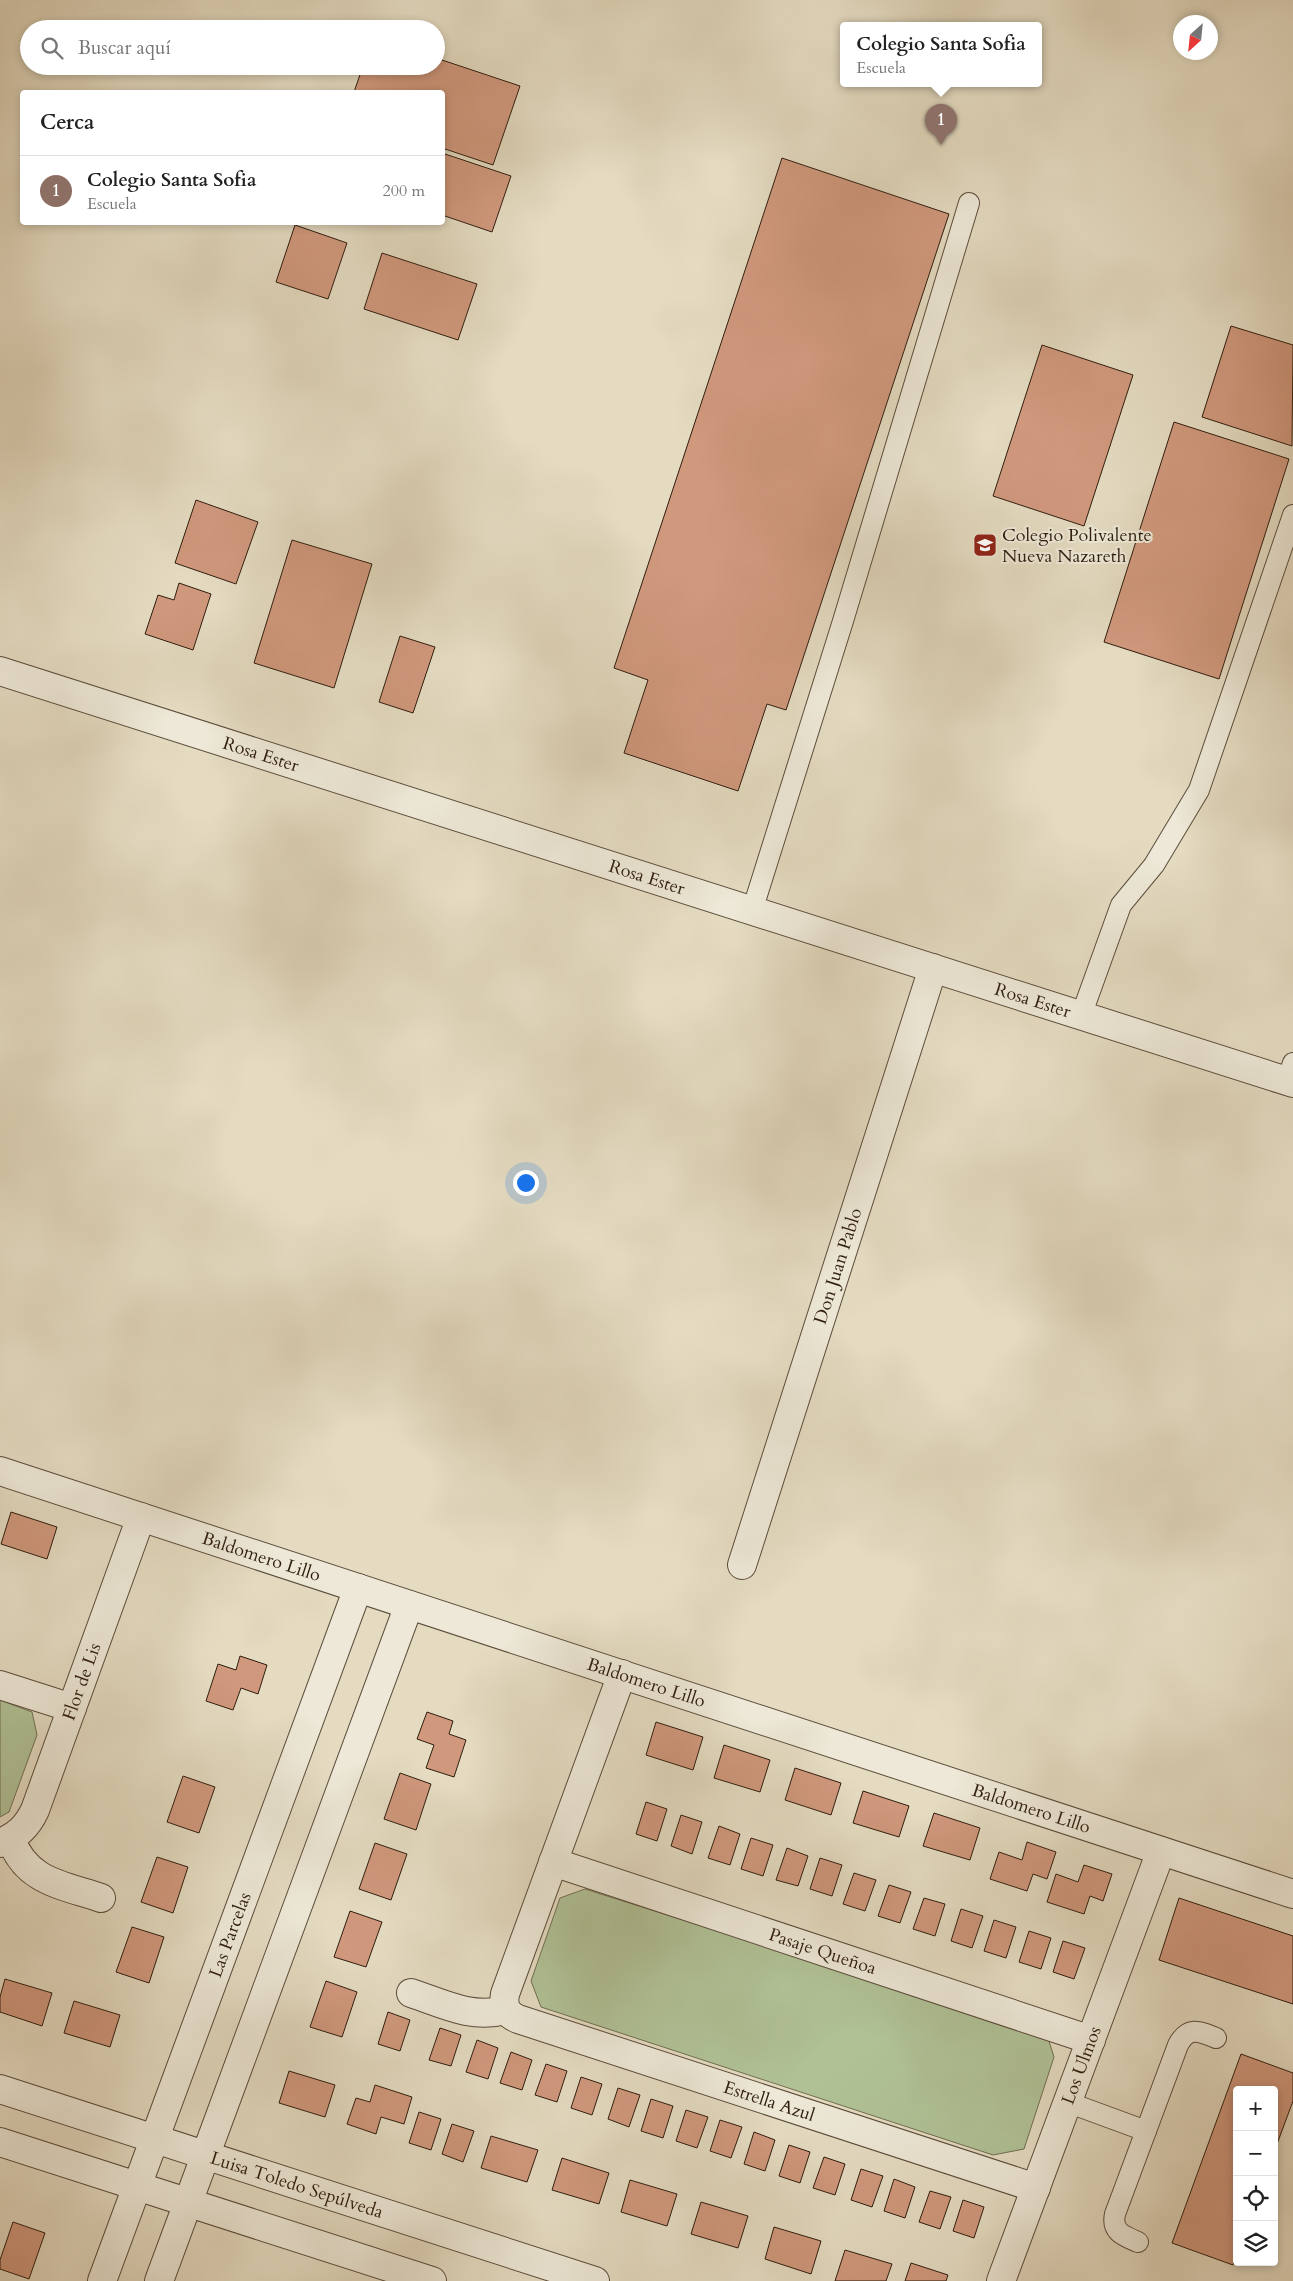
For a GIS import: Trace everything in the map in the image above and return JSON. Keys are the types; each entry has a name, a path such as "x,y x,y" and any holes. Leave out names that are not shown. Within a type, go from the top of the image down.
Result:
{"street":[{"name":"Rosa Ester","path":"0,671 1081,1016 1291,1076"},
{"name":"Don Juan Pablo","path":"742,1565 933,968"},
{"name":"Baldomero Lillo","path":"0,1471 1293,1894"},
{"name":"Flor de Lis","path":"101,1898 45,1878 32,1871 5,1841 21,1831 33,1816 142,1517"},
{"name":"Las Parcelas","path":"102,2281 358,1588"},
{"path":"159,2281 409,1605"},
{"path":"411,1993 472,2013 483,2014 506,2010 505,1994 622,1674"},
{"path":"0,1685 72,1708"},
{"name":"Los Ulmos","path":"1001,2281 1161,1851"},
{"name":"Pasaje Queñoa","path":"553,1862 1091,2040"},
{"name":"Estrella Azul","path":"506,2010 511,2016 518,2019 1036,2188"},
{"name":"Luisa Toledo Sepúlveda","path":"0,2089 594,2281"},
{"path":"0,2142 432,2281"}],"lane":[{"path":"752,911 843,621 969,203"},
{"path":"1081,1016 1121,905 1154,865 1200,790 1293,515"},
{"path":"1138,2242 1117,2231 1114,2220 1146,2131 1182,2037 1197,2031 1216,2038"},
{"path":"1067,2102 1146,2131"}],"green space":[{"path":"0,1700 32,1712 37,1735 9,1812 0,1817"},
{"path":"585,1889 1047,2035 1054,2057 1024,2149 993,2155 541,2007 531,1981 560,1898"}],"building":[{"path":"445,61 520,86 493,165 445,149 445,90 355,90 360,75 445,75"},
{"path":"445,154 511,176 492,232 445,216"},
{"path":"782,158 949,214 786,710 767,704 738,791 624,753 648,680 614,668"},
{"path":"295,225 347,243 328,299 276,282"},
{"path":"382,253 477,284 458,340 364,309"},
{"path":"1231,326 1293,345 1292,446 1202,417"},
{"path":"1042,345 1133,375 1084,526 993,496"},
{"path":"1174,422 1289,459 1219,679 1104,642"},
{"path":"196,500 258,522 236,584 175,563"},
{"path":"292,540 372,564 334,688 254,663"},
{"path":"179,583 211,594 193,650 145,634 158,595 174,600"},
{"path":"400,636 435,647 413,713 379,702"},
{"path":"11,1512 57,1527 47,1559 1,1544"},
{"path":"240,1656 267,1665 258,1694 241,1688 233,1710 206,1701 218,1664 236,1670"},
{"path":"427,1712 453,1721 449,1734 466,1740 454,1777 426,1768 434,1745 417,1739"},
{"path":"656,1722 703,1737 693,1770 646,1755"},
{"path":"724,1745 770,1760 760,1792 714,1778"},
{"path":"795,1768 841,1783 831,1815 785,1800"},
{"path":"400,1773 431,1784 416,1830 384,1819"},
{"path":"183,1776 215,1787 199,1833 167,1822"},
{"path":"863,1791 909,1806 899,1837 853,1823"},
{"path":"646,1802 667,1809 657,1841 636,1834"},
{"path":"934,1813 980,1828 970,1860 923,1846"},
{"path":"681,1815 702,1822 692,1854 671,1846"},
{"path":"719,1826 740,1834 730,1865 708,1858"},
{"path":"751,1838 773,1845 763,1876 741,1869"},
{"path":"1027,1842 1056,1852 1047,1879 1033,1874 1027,1891 990,1879 999,1852 1022,1860"},
{"path":"375,1843 407,1854 391,1900 359,1889"},
{"path":"787,1848 808,1856 798,1886 776,1880"},
{"path":"157,1857 188,1867 173,1913 141,1902"},
{"path":"820,1858 842,1865 832,1896 810,1889"},
{"path":"1084,1865 1112,1874 1103,1901 1090,1896 1084,1914 1047,1902 1056,1874 1078,1882"},
{"path":"854,1873 876,1880 865,1911 843,1904"},
{"path":"889,1885 911,1892 900,1923 878,1916"},
{"path":"924,1898 945,1904 935,1936 913,1929"},
{"path":"1179,1898 1293,1936 1293,2004 1159,1960"},
{"path":"961,1909 983,1916 972,1948 951,1941"},
{"path":"350,1911 382,1922 366,1967 334,1957"},
{"path":"994,1920 1016,1927 1006,1958 984,1951"},
{"path":"132,1927 164,1937 149,1983 116,1972"},
{"path":"1029,1931 1051,1938 1041,1969 1019,1962"},
{"path":"1063,1941 1085,1948 1074,1979 1053,1972"},
{"path":"5,1979 52,1993 42,2026 0,2012 0,1997"},
{"path":"326,1981 357,1992 342,2037 310,2027"},
{"path":"74,2001 120,2015 110,2047 64,2033"},
{"path":"388,2012 410,2020 400,2051 378,2044"},
{"path":"440,2028 461,2035 451,2066 429,2060"},
{"path":"477,2040 498,2048 488,2079 466,2072"},
{"path":"511,2052 532,2060 522,2090 500,2083"},
{"path":"1241,2054 1293,2073 1293,2101 1278,2141 1278,2086 1233,2086 1233,2265 1172,2243"},
{"path":"546,2064 567,2071 557,2102 535,2095"},
{"path":"289,2071 335,2085 325,2117 279,2103"},
{"path":"581,2077 602,2084 592,2115 571,2108"},
{"path":"375,2085 412,2097 404,2124 381,2117 376,2134 347,2124 356,2098 370,2102"},
{"path":"618,2088 640,2095 629,2127 608,2119"},
{"path":"651,2099 673,2106 663,2138 641,2131"},
{"path":"686,2110 708,2117 697,2148 676,2141"},
{"path":"419,2112 441,2119 431,2150 409,2143"},
{"path":"720,2120 742,2127 731,2158 710,2151"},
{"path":"452,2124 474,2131 463,2162 442,2154"},
{"path":"754,2132 775,2140 765,2171 744,2164"},
{"path":"491,2136 538,2150 527,2182 481,2168"},
{"path":"789,2145 810,2152 800,2183 779,2176"},
{"path":"824,2157 845,2164 835,2195 813,2188"},
{"path":"562,2158 609,2173 599,2204 552,2190"},
{"path":"861,2169 883,2176 872,2207 851,2200"},
{"path":"894,2179 915,2187 905,2218 884,2211"},
{"path":"630,2180 677,2194 667,2226 621,2212"},
{"path":"930,2191 951,2197 940,2229 919,2222"},
{"path":"963,2200 984,2207 974,2238 953,2231"},
{"path":"701,2202 748,2216 738,2248 691,2234"},
{"path":"13,2222 45,2233 29,2279 0,2269 0,2260"},
{"path":"774,2227 821,2241 811,2274 765,2259"},
{"path":"845,2250 892,2264 886,2281 835,2281"},
{"path":"911,2263 948,2275 946,2281 905,2281"}],"place":[{"name":"Colegio Santa Sofia","path":"941,145"},
{"name":"Colegio Polivalente Nueva Nazareth","path":"985,545"}]}
